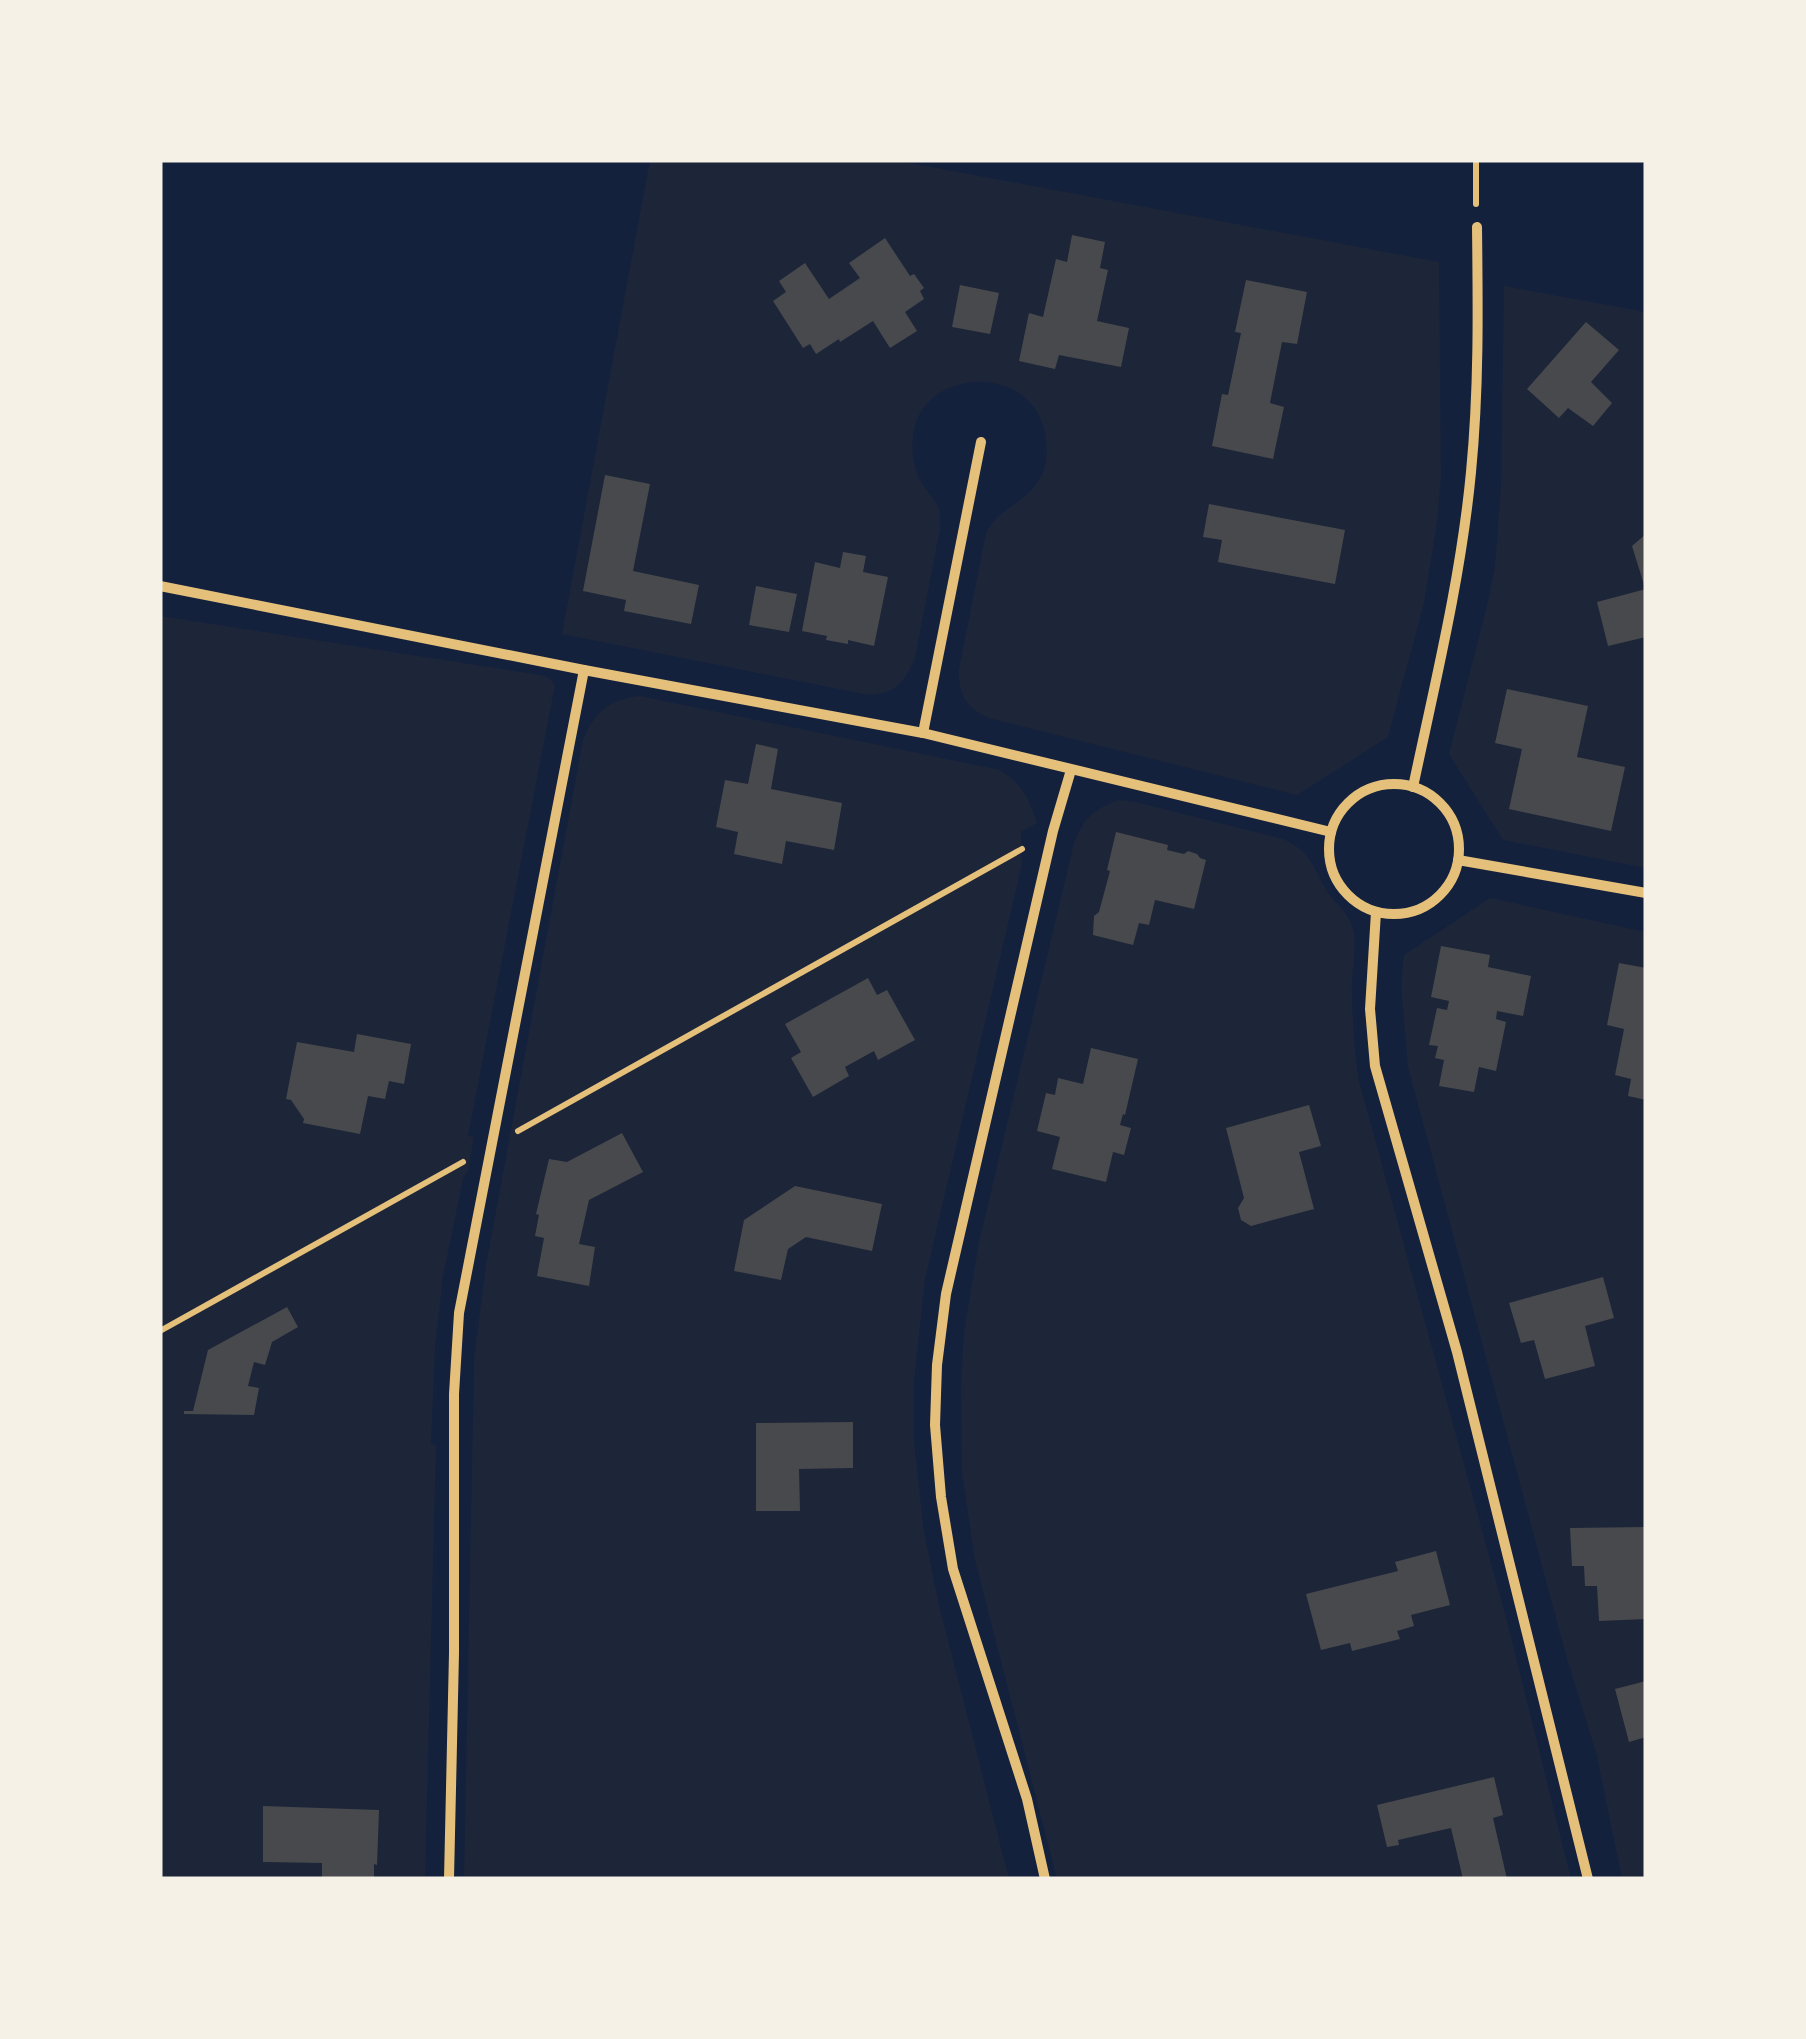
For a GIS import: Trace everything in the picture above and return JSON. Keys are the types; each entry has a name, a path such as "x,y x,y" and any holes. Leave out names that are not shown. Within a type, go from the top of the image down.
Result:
{"street":[{"path":"1413,787 1460,554 1471,470 1478,338 1477,227"},
{"path":"922,733 982,442"},
{"path":"160,586 922,733 1331,832"},
{"path":"449,1879 454,1394 459,1313 584,670"},
{"path":"1045,1879 1027,1799 952,1569 935,1425 946,1294 1070,770"},
{"path":"1392,784 1413,787 1430,795 1454,823 1459,841 1458,860 1451,880 1437,898 1419,910 1398,914 1376,912 1357,904 1342,889 1329,852 1331,832 1340,813 1354,798 1372,788 1392,784"},
{"path":"1458,860 1646,893"},
{"path":"1376,912 1370,1010 1375,1066 1456,1352 1588,1879"}],"path":[{"path":"1476,160 1477,227"},
{"path":"160,1331 1053,831"}],"shaded area":[{"path":"650,160 894,160 1439,262 1441,478 1437,523 1424,603 1388,737 1297,795 989,718 974,710 962,693 959,669 986,533 999,516 1037,483 1046,458 1045,434 1036,411 1020,394 1000,385 977,382 955,386 935,396 920,413 913,436 914,463 939,509 940,529 915,658 893,689 869,695 562,634"},
{"path":"1504,286 1646,312 1646,868 1503,840 1449,754 1495,566 1501,486"},
{"path":"160,616 541,675 555,685 468,1136 474,1137 443,1277 435,1348 425,1879 160,1879"},
{"path":"640,696 1000,770 1024,793 1037,823 1021,832 1022,864 925,1279 914,1380 914,1442 924,1532 1009,1879 464,1879 474,1360 486,1265 583,740 604,709 620,700"},
{"path":"1119,800 1293,844 1310,861 1351,923 1355,944 1352,1002 1358,1077 1509,1629 1571,1879 1057,1879 975,1560 962,1473 964,1332 979,1242 1074,843 1090,816"},
{"path":"1490,898 1646,932 1646,1879 1622,1879 1597,1756 1566,1655 1408,1067 1401,986 1404,955"}],"building":[{"path":"1072,235 1105,242 1100,268 1108,270 1097,321 1129,328 1121,367 1059,355 1055,369 1019,361 1029,313 1043,317 1056,259 1067,262"},
{"path":"885,238 910,276 914,274 924,288 920,291 924,299 905,312 917,331 890,348 873,321 816,354 810,344 803,348 773,301 786,292 779,281 805,263 829,299 860,278 849,263"},
{"path":"1246,280 1307,292 1297,344 1282,342 1270,403 1284,407 1273,459 1212,446 1222,394 1228,395 1241,333 1235,332"},
{"path":"960,285 999,293 990,334 952,327"},
{"path":"1586,322 1619,350 1591,382 1612,403 1593,426 1568,408 1559,418 1527,389"},
{"path":"605,475 650,484 633,571 699,585 691,624 624,611 626,600 583,591"},
{"path":"1209,504 1345,530 1335,584 1218,562 1222,540 1203,537"},
{"path":"1646,534 1646,588 1645,588 1632,546"},
{"path":"843,552 866,556 863,572 888,577 874,646 826,640 827,636 802,631 815,562 840,568"},
{"path":"756,586 797,594 789,632 749,625"},
{"path":"1646,589 1646,637 1608,646 1597,602"},
{"path":"1507,689 1588,706 1577,757 1625,767 1611,831 1509,809 1522,749 1495,743"},
{"path":"756,744 778,749 771,789 842,803 834,850 786,841 782,864 734,854 738,832 716,827 725,780 748,784"},
{"path":"1116,832 1168,845 1167,850 1184,854 1188,851 1206,860 1194,909 1155,900 1149,925 1139,923 1133,945 1093,935 1094,916 1099,912 1110,871 1107,870"},
{"path":"1441,946 1490,955 1488,967 1531,976 1523,1016 1497,1011 1496,1019 1506,1022 1496,1071 1479,1067 1474,1092 1439,1086 1444,1060 1435,1058 1438,1046 1429,1045 1437,1008 1447,1010 1449,1001 1431,997"},
{"path":"1619,963 1646,968 1646,1100 1628,1096 1631,1079 1615,1075 1624,1029 1607,1025"},
{"path":"868,978 877,995 887,990 915,1040 878,1060 874,1051 845,1067 849,1076 813,1097 791,1058 801,1052 785,1024"},
{"path":"357,1034 411,1044 404,1084 389,1081 385,1099 368,1096 360,1134 303,1123 291,1100 286,1099 297,1042 354,1052"},
{"path":"1091,1048 1138,1059 1120,1125 1131,1128 1124,1155 1113,1152 1106,1182 1052,1169 1060,1137 1037,1131 1046,1093 1055,1095 1058,1078 1083,1084"},
{"path":"1309,1105 1321,1146 1299,1152 1314,1209 1251,1226 1241,1220 1238,1208 1244,1198 1226,1128"},
{"path":"622,1133 643,1172 589,1200 579,1244 595,1247 589,1286 537,1276 544,1238 535,1236 539,1215 536,1214 549,1159 567,1162"},
{"path":"795,1186 882,1204 872,1251 806,1237 788,1249 781,1280 734,1271 744,1220"},
{"path":"1603,1277 1614,1318 1585,1326 1595,1366 1545,1379 1534,1340 1521,1343 1509,1303"},
{"path":"287,1307 298,1327 272,1342 265,1365 254,1362 248,1386 259,1388 254,1415 184,1414 193,1411 208,1350"},
{"path":"853,1422 853,1468 799,1469 800,1511 756,1511 756,1423"},
{"path":"1646,1527 1646,1619 1599,1621 1597,1586 1585,1586 1584,1566 1572,1566 1570,1528"},
{"path":"1436,1551 1450,1605 1411,1615 1414,1626 1397,1631 1400,1639 1352,1651 1350,1643 1321,1650 1306,1594 1398,1571 1395,1562"},
{"path":"1646,1681 1646,1737 1629,1742 1615,1689"},
{"path":"1494,1777 1503,1815 1493,1818 1507,1879 1463,1879 1451,1828 1398,1840 1399,1845 1387,1847 1377,1805"},
{"path":"263,1806 379,1810 374,1879 322,1879 322,1863 263,1862"}]}
